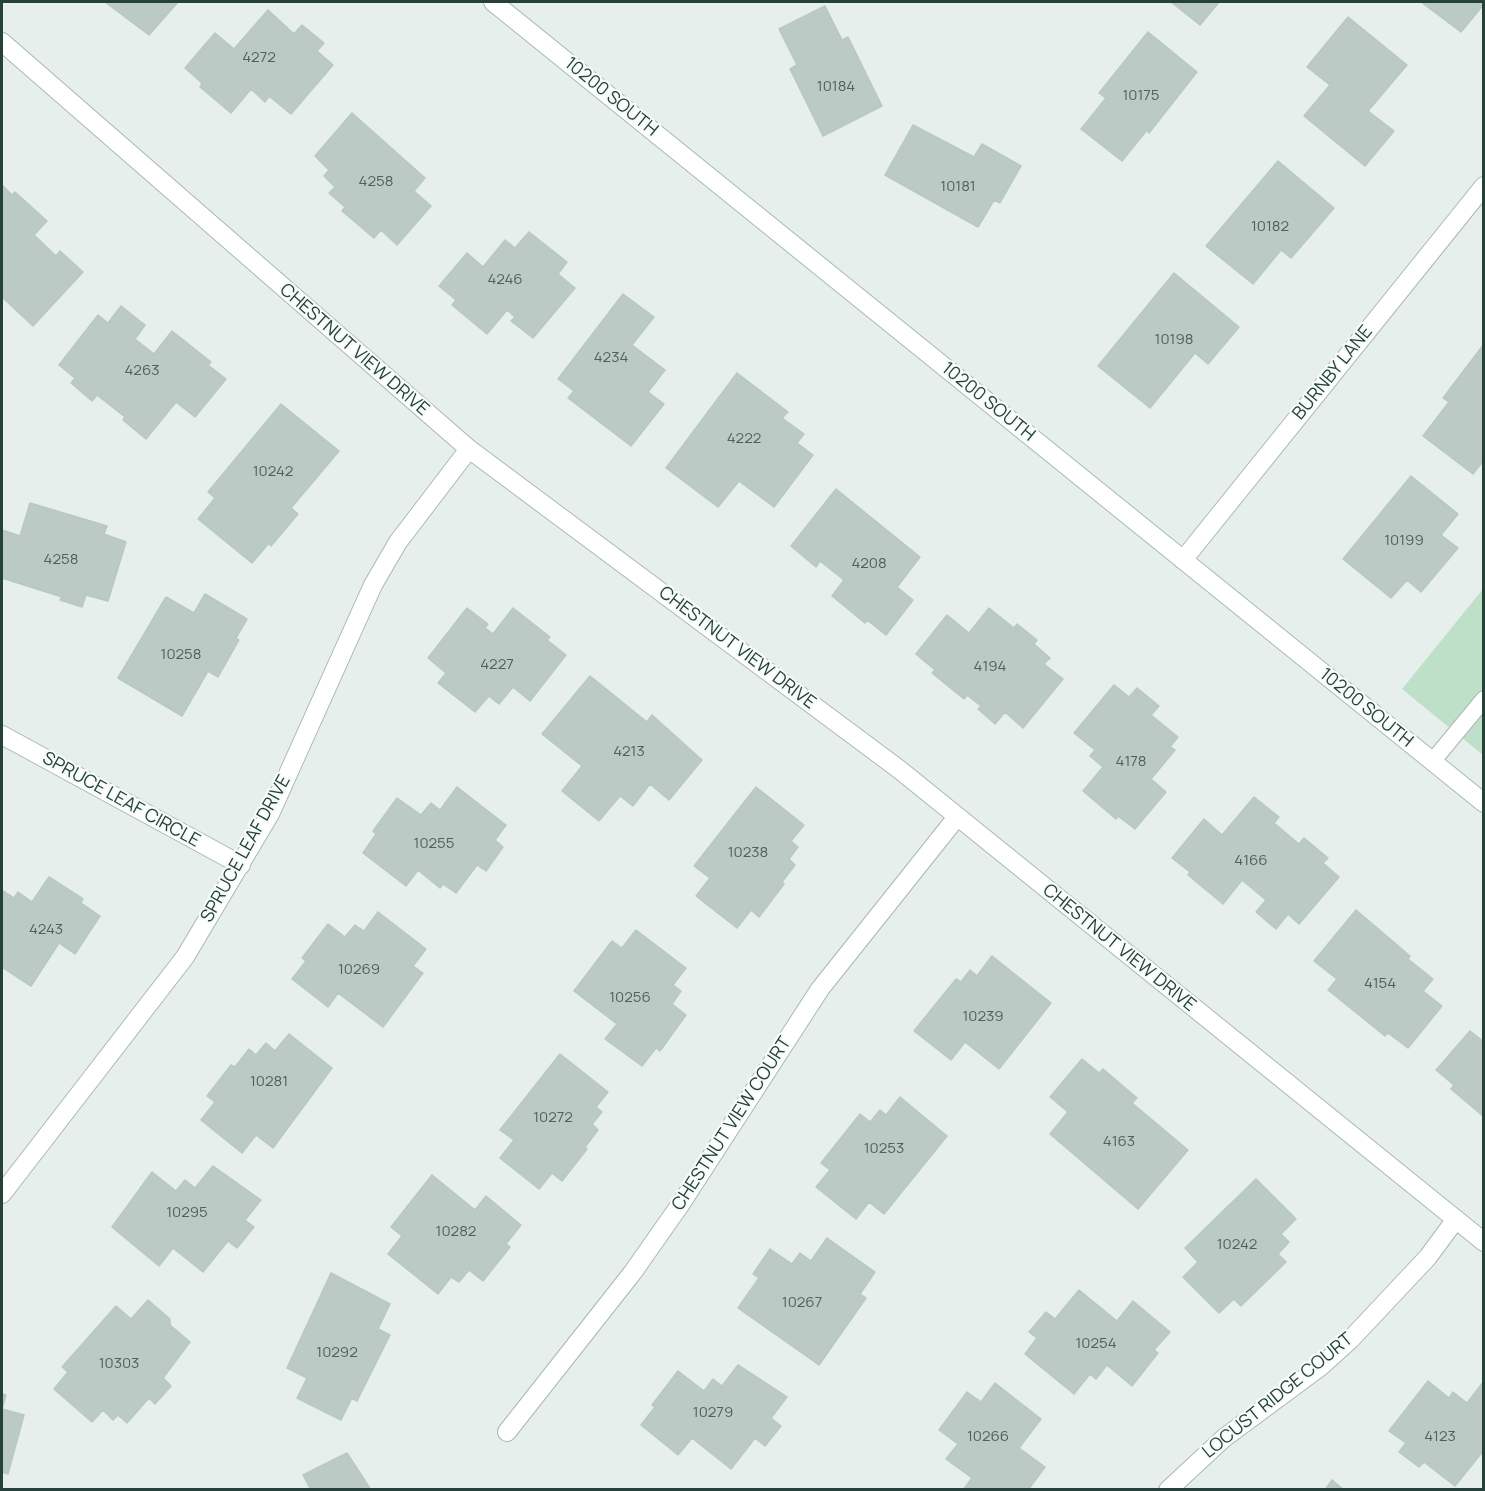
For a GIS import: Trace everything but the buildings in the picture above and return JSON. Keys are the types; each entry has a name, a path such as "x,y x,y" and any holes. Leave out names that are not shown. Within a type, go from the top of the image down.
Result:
{"street":[{"name":"10200 SOUTH","path":"493,2 1484,803"},
{"name":"CHESTNUT VIEW DRIVE","path":"2,42 469,450 890,763 1484,1242"},
{"name":"BURNBY LANE","path":"1183,560 1484,186"},
{"name":"SPRUCE LEAF DRIVE","path":"2,1194 185,957 270,814 373,585 398,542 469,450"},
{"name":"SPRUCE LEAF CIRCLE","path":"2,735 241,866"},
{"name":"CHESTNUT VIEW COURT","path":"507,1432 640,1262 820,989 957,817"},
{"name":"LOCUST RIDGE COURT","path":"1168,1490 1224,1438 1320,1367 1351,1339 1428,1257 1456,1219"}],"lane":[{"path":"1432,762 1484,699"}],"green space":[{"path":"1483,589 1483,755 1402,689"}]}
